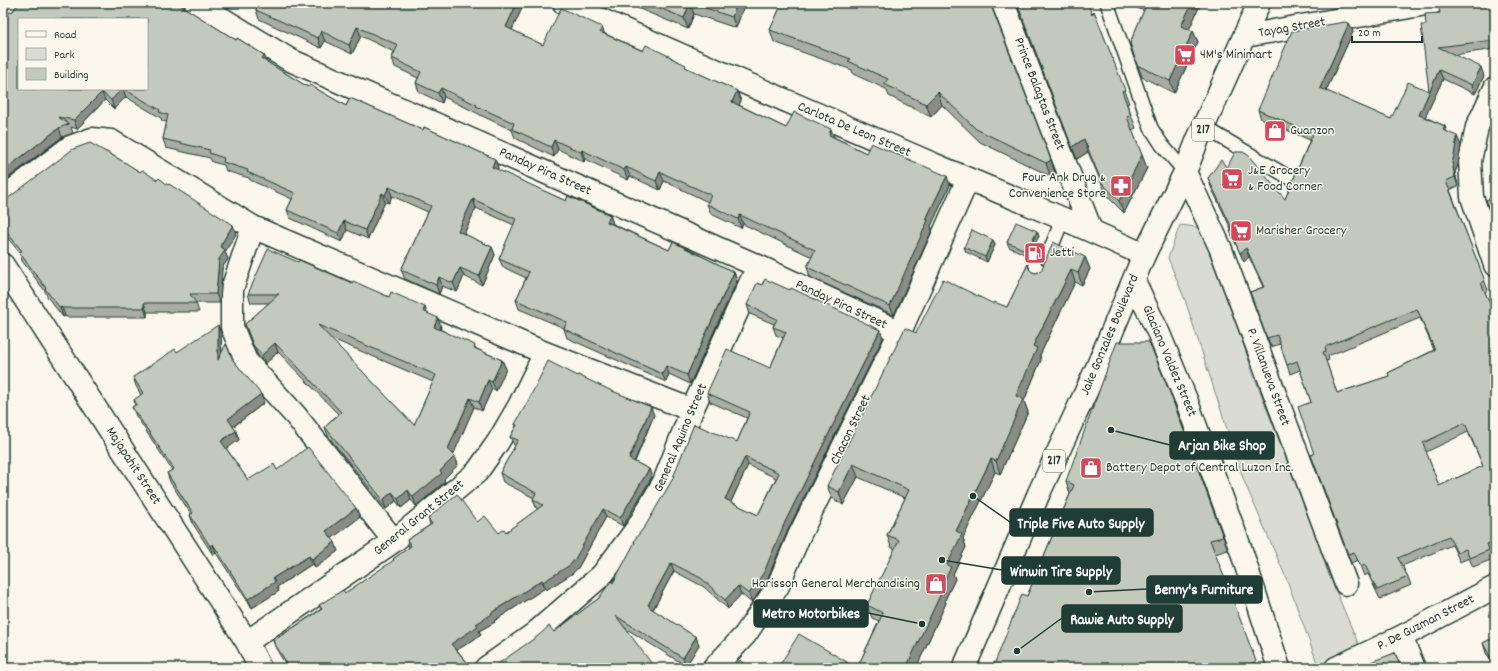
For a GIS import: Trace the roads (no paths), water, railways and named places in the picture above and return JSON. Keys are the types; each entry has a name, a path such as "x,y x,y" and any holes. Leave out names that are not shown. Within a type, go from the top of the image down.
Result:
{"street":[{"path":"3,11 7,11 15,3"},
{"name":"Panday Pira Street","path":"196,3 290,60 758,266 900,332"},
{"name":"Carlota De Leon Street","path":"564,3 683,57 1091,230 1144,255"},
{"name":"Prince Balagtas Street","path":"1003,3 1091,230"},
{"name":"Jake Gonzales Boulevard","path":"964,668 1039,493 1096,370 1144,255 1185,172 1259,3"},
{"name":"Tayag Street","path":"1245,36 1432,3"},
{"path":"1495,88 1477,127 1470,161 1472,197 1495,265"},
{"path":"3,198 70,147 92,139 111,141 253,227 545,353 692,410"},
{"name":"P. Villanueva Street","path":"1185,172 1220,247 1346,584"},
{"name":"Chacon Street","path":"714,668 745,636 778,586 798,536 900,332 968,179"},
{"path":"253,227 232,289 232,327 246,362 296,416 394,541"},
{"name":"Majapahit Street","path":"3,265 247,642 260,668"},
{"name":"General Aquino Street","path":"486,668 534,634 602,575 638,527 664,482 692,410 758,266"},
{"name":"Glaciano Valdez Street","path":"1134,281 1159,334 1187,402 1238,543 1279,668"},
{"name":"General Grant Street","path":"247,642 394,541 476,472 505,430 519,406 545,353"},
{"name":"P. De Guzman Street","path":"1336,668 1401,637 1495,587"},
{"path":"1401,637 1414,668"}],"lane":[{"path":"1107,3 1151,128 1162,145 1185,172"},
{"path":"1204,127 1290,178"},
{"path":"1043,269 1063,218"}],"place":[{"name":"4M's Minimart","path":"1185,55"},
{"name":"Guanzon","path":"1275,131"},
{"name":"J&E Grocery & Food Corner","path":"1232,179"},
{"name":"Four Ank Drug & Convenience Store","path":"1121,186"},
{"name":"Marisher Grocery","path":"1241,231"},
{"name":"Jetti","path":"1035,253"},
{"name":"Arjan Bike Shop","path":"1111,430"},
{"name":"Battery Depot of Central Luzon Inc.","path":"1091,468"},
{"name":"Triple Five Auto Supply","path":"973,496"},
{"name":"Winwin Tire Supply","path":"942,560"},
{"name":"Harisson General Merchandising","path":"936,584"},
{"name":"Benny's Furniture","path":"1089,592"},
{"name":"Metro Motorbikes","path":"922,624"},
{"name":"Rawie Auto Supply","path":"1017,651"}]}
